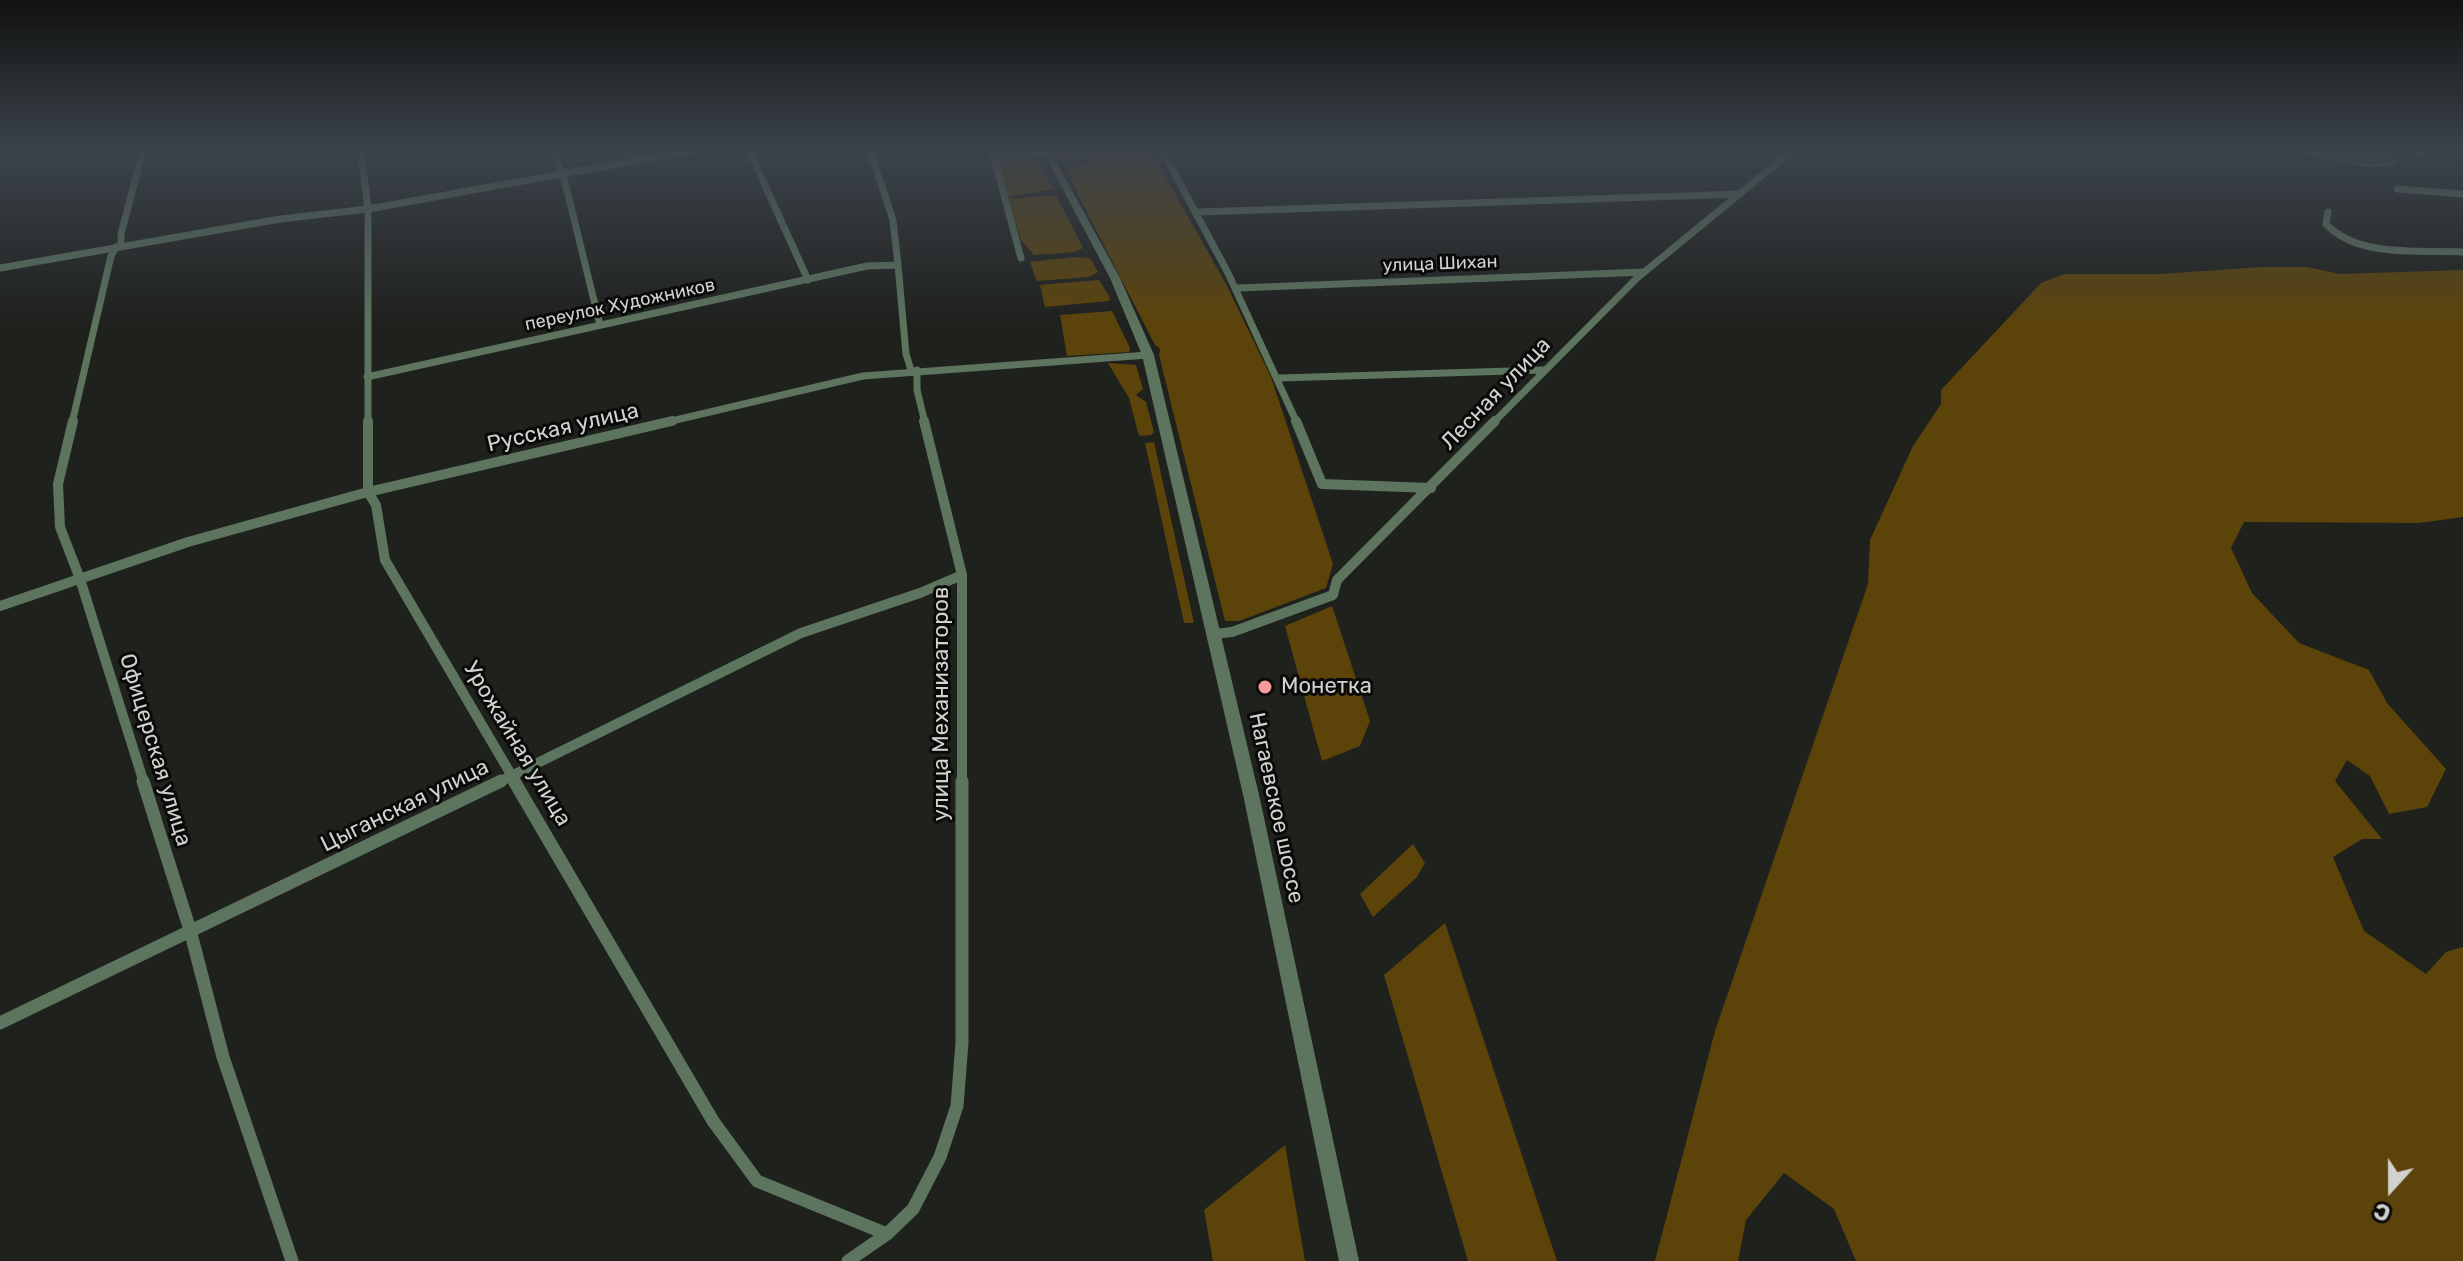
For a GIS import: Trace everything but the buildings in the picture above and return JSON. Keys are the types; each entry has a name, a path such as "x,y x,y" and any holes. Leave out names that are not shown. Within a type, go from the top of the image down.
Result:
{"street":[{"name":"Офицерская улица","path":"128,209 119,246 111,256 58,484 60,527 80,579 190,930 223,1057 292,1261"},
{"path":"0,268 280,219 368,209"},
{"name":"Урожайная улица","path":"368,209 368,492 376,505 385,560 713,1121 757,1181 887,1234"},
{"path":"572,209 600,325"},
{"path":"776,209 808,280"},
{"name":"улица Механизаторов","path":"848,1261 887,1234 913,1209 940,1157 957,1106 962,1043 962,575 914,370 906,354 889,209"},
{"path":"1008,209 1021,258"},
{"name":"Нагаевское шоссе","path":"1080,209 1115,278 1148,355 1215,634 1349,1261"},
{"path":"1196,209 1280,378 1322,484 1431,488"},
{"path":"1198,212 1293,209"},
{"name":"Лесная улица","path":"1215,634 1232,632 1333,595 1337,580 1544,370 1644,272 1722,209"},
{"path":"2328,212 2326,224 2332,234 2354,243 2463,252"},
{"name":"переулок Художников","path":"367,377 879,265 898,265"},
{"name":"улица Шихан","path":"1238,288 1644,272"},
{"name":"Русская улица","path":"0,606 188,542 368,492 863,376 1148,355"},
{"path":"1280,378 1544,370"},
{"name":"Цыганская улица","path":"0,1023 801,633 920,593 962,575"}],"shaded area":[{"path":"1011,209 1063,209 1083,248 1074,252 1034,255 1021,240"},
{"path":"1085,209 1183,209 1226,284 1271,377 1333,564 1326,588 1239,621 1225,621 1160,349 1155,345"},
{"path":"1090,258 1098,272 1089,277 1037,281 1030,262"},
{"path":"2307,267 2340,274 2463,270 2463,517 2419,523 2244,522 2231,548 2252,593 2299,643 2369,670 2387,703 2446,769 2427,807 2389,814 2370,776 2347,760 2335,781 2382,839 2362,839 2333,857 2364,931 2426,974 2446,952 2463,947 2463,1261 1856,1261 1834,1209 1784,1173 1746,1220 1738,1261 1655,1261 1715,1031 1868,584 1870,540 1913,446 1941,404 1941,390 2041,283 2064,274 2161,274"},
{"path":"1099,280 1109,301 1045,307 1040,285"},
{"path":"1112,311 1130,348 1129,352 1067,356 1060,315"},
{"path":"1108,363 1136,365 1143,389 1136,395 1146,402 1154,432 1151,435 1139,436 1129,398"},
{"path":"1154,442 1194,623 1184,623 1145,443"},
{"path":"1332,606 1370,721 1360,746 1322,761 1285,626"},
{"path":"1413,844 1425,863 1417,877 1373,917 1360,894"},
{"path":"1445,923 1557,1261 1468,1261 1384,975"},
{"path":"1285,1145 1305,1261 1213,1261 1204,1210"}],"place":[{"name":"Монетка","path":"1265,687"}]}
